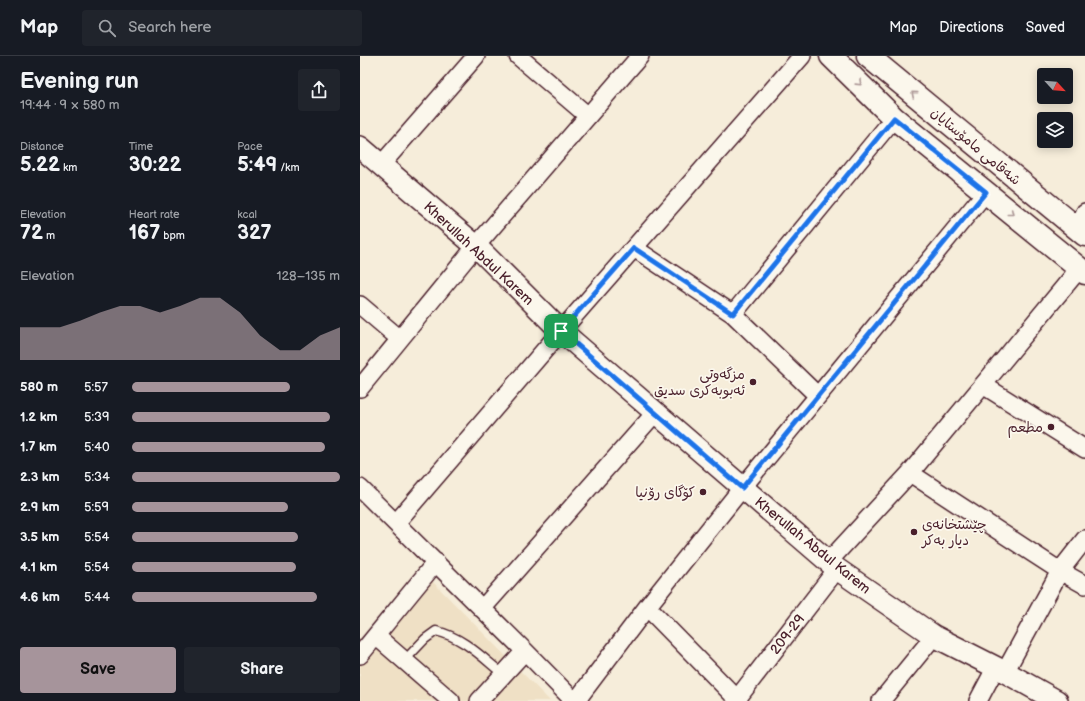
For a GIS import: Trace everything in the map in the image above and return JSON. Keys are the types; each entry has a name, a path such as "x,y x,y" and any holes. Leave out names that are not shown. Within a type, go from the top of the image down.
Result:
{"main road":[{"name":"شەقامی مامۆستایان","path":"831,56 894,118 1082,271"},
{"name":"شەقامی مامۆستایان","path":"868,56 1083,225"}],"street":[{"path":"381,165 476,56"},
{"path":"518,56 588,116"},
{"path":"360,388 476,246 640,56"},
{"path":"396,524 561,331 802,56"},
{"path":"733,314 894,118"},
{"name":"Kherullah Abdul Karem","path":"360,148 476,246 561,331 833,565 934,636 1000,669 1057,701"},
{"path":"360,488 575,701 647,607 742,488 986,192"},
{"path":"634,248 733,314 818,396"},
{"name":"209-29","path":"738,700 833,565 983,385 1082,271"},
{"path":"360,305 400,340"},
{"path":"983,385 1085,450"},
{"path":"482,609 655,413"},
{"path":"910,473 1060,571 1085,585"},
{"path":"978,701 1000,669 1060,571 1085,539"},
{"path":"360,655 436,562"},
{"path":"647,607 738,700"},
{"path":"376,636 451,701"},
{"path":"881,701 934,636"},
{"path":"479,701 525,651"}],"lane":[{"path":"404,661 436,631 447,633 461,640 503,674"}],"shaded area":[{"path":"432,581 550,701 360,701 360,664"}],"place":[{"name":"مزگەوتی ئەبوبەکری سدیق","path":"753,382"},
{"name":"مطعم","path":"1051,427"},
{"name":"کۆگای رۆنیا","path":"703,492"},
{"name":"چێشتخانەی دیار بەکر","path":"914,532"}],"route":[{"path":"894,118 986,192 742,488 561,331 634,248 733,314 894,118"}]}
